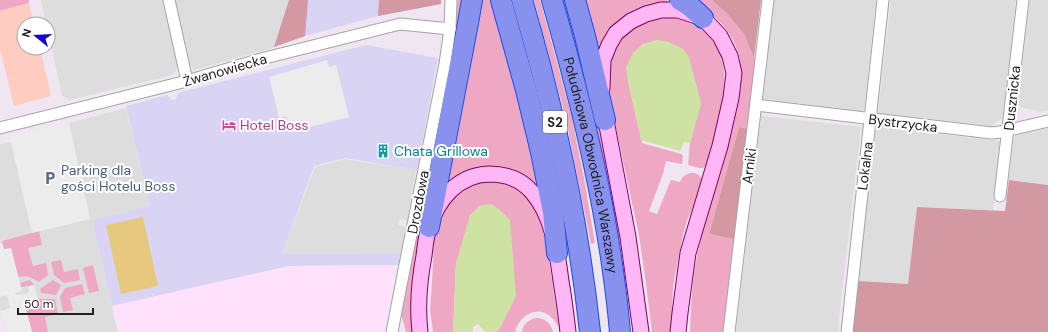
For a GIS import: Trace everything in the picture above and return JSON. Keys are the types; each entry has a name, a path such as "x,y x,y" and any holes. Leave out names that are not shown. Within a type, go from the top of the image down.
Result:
{"highway":[{"path":"429,227 472,0"},
{"path":"501,0 524,82 541,152 553,212 557,253"},
{"name":"Południowa Obwodnica Warszawy","path":"522,0 542,69 564,165 579,247 590,332"},
{"name":"Południowa Obwodnica Warszawy","path":"552,0 570,61 590,147 608,238 620,332"},
{"path":"575,0 606,120"},
{"path":"680,0 703,18"}],"main road":[{"path":"641,332 628,236 602,93 603,60 616,33 631,21 646,14 660,10 678,10 703,18 720,36 730,56 734,73 731,98 725,125 688,253 678,332"},
{"path":"420,332 418,314 419,289 429,227 437,210 450,190 466,179 478,175 489,174 503,175 520,181 533,192 538,200 549,222 557,253 568,332"},
{"path":"683,288 685,332"}],"street":[{"path":"169,0 187,81"},
{"name":"Drozdowa","path":"392,332 445,64 450,29 451,0"},
{"name":"Arniki","path":"729,332 768,0"},
{"name":"Lokalna","path":"846,332 883,0"},
{"name":"Dusznicka","path":"1000,196 1023,0"},
{"name":"Żwanowiecka","path":"0,128 187,81 261,59 400,24 450,29"},
{"name":"Bystrzycka","path":"756,106 992,133 1048,121"}],"shaded area":[{"path":"0,0 29,0 29,3 0,11"},
{"path":"41,0 165,0 179,65 173,75 69,100 62,95 53,56 56,56 56,16 44,16"},
{"path":"175,0 289,0 273,48 194,70 190,65"},
{"path":"289,0 441,0 441,4 378,16 305,36 274,47"},
{"path":"289,0 308,0 305,36 274,47"},
{"path":"379,0 441,0 441,4 378,16"},
{"path":"456,0 467,0 414,332 406,332 402,317 400,316 456,26"},
{"path":"476,0 492,0 503,37 541,192 525,177 446,187"},
{"path":"534,0 540,0 571,114 595,243 591,244 566,119"},
{"path":"563,0 569,0 585,56 624,239 617,240 603,159 586,83"},
{"path":"578,0 667,0 670,2 663,4 598,58"},
{"path":"690,0 712,0 728,13 744,34 754,58 758,59 749,129 739,127 709,234 737,240 724,332 690,332 691,304 699,245 733,128 740,96 741,66 738,52 725,28 706,10"},
{"path":"712,0 761,0 754,58 744,34 727,13"},
{"path":"774,0 876,0 864,111 763,99"},
{"path":"891,0 1016,0 1003,117 991,126 878,113"},
{"path":"1030,0 1048,0 1048,110 1040,112 1017,106"},
{"path":"29,3 32,16 16,16 16,56 42,56 51,96 14,106 0,49 0,11"},
{"path":"678,16 700,27 713,40 721,56 724,73 724,92 708,164 703,168 688,165 690,143 701,103 658,40 643,44 633,53 628,81 642,143 681,154 683,156 682,164 666,161 663,174 649,211 657,214 671,180 680,182 684,176 690,173 697,174 702,179 697,200 687,220 682,239 673,286 671,332 652,332 639,235 611,105 608,84 608,68 612,53 626,30 649,17"},
{"path":"658,40 669,42 683,49 689,57 701,103 690,143 684,142 680,151 641,140 628,81 626,67 633,53 643,44"},
{"name":"Hotel Boss","path":"366,45 438,58 417,170 345,158 314,166 282,254 401,253 398,265 289,266 112,306 92,220 150,206 126,106 167,95 172,100 176,99 178,93"},
{"path":"327,60 329,67 336,65 349,117 290,132 286,116 279,118 269,77"},
{"path":"126,108 150,206 92,220 118,332 6,332 0,307 0,144 11,142 32,233 89,219 69,123"},
{"path":"761,116 861,127 838,327 839,332 736,332"},
{"name":"Parking dla gości Hotelu Boss","path":"69,123 90,219 32,233 10,137"},
{"path":"739,127 749,129 737,240 709,234"},
{"path":"876,127 1000,141 993,210 917,207 908,284 858,281"},
{"path":"1048,128 1048,185 1009,180 1014,136"},
{"path":"345,159 416,170 407,220 400,219 398,225 406,227 401,253 282,254 315,167"},
{"path":"486,179 511,184 534,202 546,241 559,327 546,313 535,312 524,317 520,321 515,332 495,332 499,330 456,263 453,332 433,332 430,310 434,241 439,220 448,202 464,187"},
{"path":"1009,180 1048,185 1048,332 852,332 858,281 908,284 917,207 1005,211"},
{"path":"491,204 499,209 510,220 516,296 499,330 495,332 485,332 478,324 473,327 473,332 453,332 456,263 470,215 479,206"},
{"path":"143,217 158,286 121,294 106,225"},
{"path":"39,231 42,245 28,248 33,266 46,263 48,275 39,282 32,278 21,276 18,277 11,248 4,250 2,241"},
{"path":"0,243 2,243 4,249 11,248 22,291 15,294 18,295 28,293 28,287 34,285 40,307 26,310 32,332 6,332 1,311 10,308 7,295 0,297"},
{"path":"61,260 64,272 78,269 80,280 64,283 54,275 51,262"},
{"path":"93,265 99,291 89,293 83,268"},
{"path":"398,265 398,269 393,270 392,273 392,277 395,279 384,332 118,332 112,306 289,266"},
{"path":"30,280 34,285 21,287 20,283"},
{"path":"53,280 61,285 56,295 41,293 40,289"},
{"path":"82,284 85,294 70,298 73,310 63,312 60,297 65,288"},
{"path":"38,299 55,299 58,314 45,317 48,332 32,332 26,309 40,307"},
{"path":"536,318 547,322 551,326 553,332 522,332 526,323"}],"place":[{"name":"Hotel Boss","path":"229,125"},
{"name":"Chata Grillowa","path":"383,151"},
{"name":"Parking dla gości Hotelu Boss","path":"50,178"}]}
